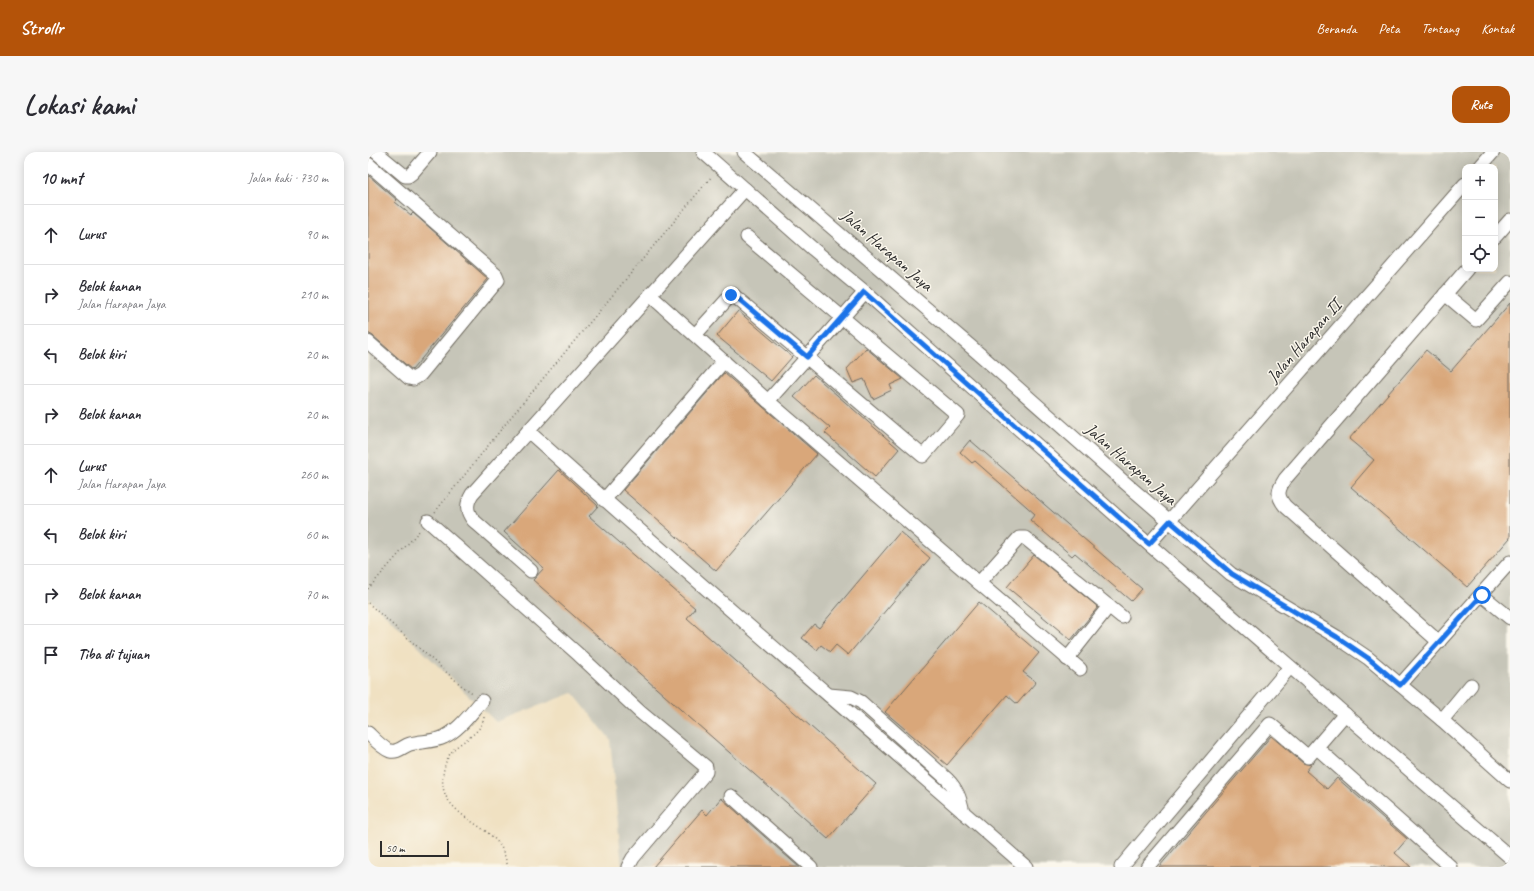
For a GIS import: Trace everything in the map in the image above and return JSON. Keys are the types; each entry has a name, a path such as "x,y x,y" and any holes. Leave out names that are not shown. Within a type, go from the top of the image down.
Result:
{"street":[{"path":"376,152 402,174 408,176 430,152"},
{"path":"703,152 1290,668 1510,857"},
{"name":"Jalan Harapan Jaya","path":"744,152 1232,574 1337,637 1368,658 1442,720 1510,781"},
{"path":"1483,164 1493,152"},
{"path":"368,164 496,275 498,280 420,375 413,380 368,342"},
{"name":"Jalan Harapan II","path":"1149,544 1462,187"},
{"path":"531,571 473,520 467,508 468,501 472,494 745,189"},
{"path":"1496,236 1510,220"},
{"path":"695,335 732,294 923,456 958,415 747,237"},
{"path":"1439,642 1285,506 1279,499 1279,490 1285,478 1464,272"},
{"path":"1445,294 1476,320 1510,282"},
{"path":"768,400 864,292"},
{"path":"650,295 724,362 1080,669"},
{"path":"604,500 724,362"},
{"path":"528,431 763,640 829,695 1026,867"},
{"path":"428,521 579,655 640,712 706,767 706,772 633,858 628,867"},
{"path":"979,583 1020,538 1025,538 1122,617"},
{"path":"1400,685 1510,562"},
{"path":"1482,595 1510,618"},
{"path":"1067,658 1109,606"},
{"path":"1122,867 1290,668"},
{"path":"1442,720 1471,685"},
{"path":"368,733 391,751 398,751 406,745 420,741 444,738 454,730 482,701"},
{"path":"1147,867 1270,724 1308,757 1345,714"},
{"path":"1317,748 1451,867"},
{"path":"731,796 811,867"}],"path":[{"path":"368,589 428,521 510,417 720,166"},
{"path":"368,603 462,686 482,701 484,713 482,723 476,731 453,751 448,758 443,772 443,789 445,797 459,812 496,841 502,848 508,867"}],"shaded area":[{"path":"368,152 1510,152 1510,867 622,867 610,739 573,693 496,722 368,598"}],"building":[{"path":"368,175 397,200 395,202 411,215 413,213 488,279 412,370 368,333"},
{"path":"1510,303 1510,538 1467,587 1351,487 1374,460 1349,439 1426,350 1451,371"},
{"path":"738,311 792,357 771,381 717,336"},
{"path":"866,348 903,379 890,385 892,390 873,399 864,379 853,383 847,369"},
{"path":"724,373 817,454 716,571 623,490"},
{"path":"814,375 899,449 875,477 825,433 830,428 794,397"},
{"path":"970,440 1142,589 1131,601 1075,553 1072,556 1030,520 1035,514 975,461 972,463 960,452"},
{"path":"559,470 598,506 589,516 695,608 687,618 876,784 828,839 533,580 544,568 504,532"},
{"path":"900,532 930,558 848,655 836,645 830,652 821,645 817,650 802,638 814,624 819,628"},
{"path":"1034,555 1098,607 1071,640 1007,587"},
{"path":"979,602 1039,653 1023,672 1036,682 1017,704 1007,695 947,765 885,712"},
{"path":"1271,736 1303,763 1311,765 1306,771 1327,789 1337,778 1407,839 1395,853 1411,867 1159,867"},
{"path":"721,798 799,867 653,867 702,810 707,815"}],"route":[{"path":"731,295 734,295 807,357 864,292 1149,544 1170,521 1232,574 1337,637 1368,658 1400,685 1482,595"}]}
